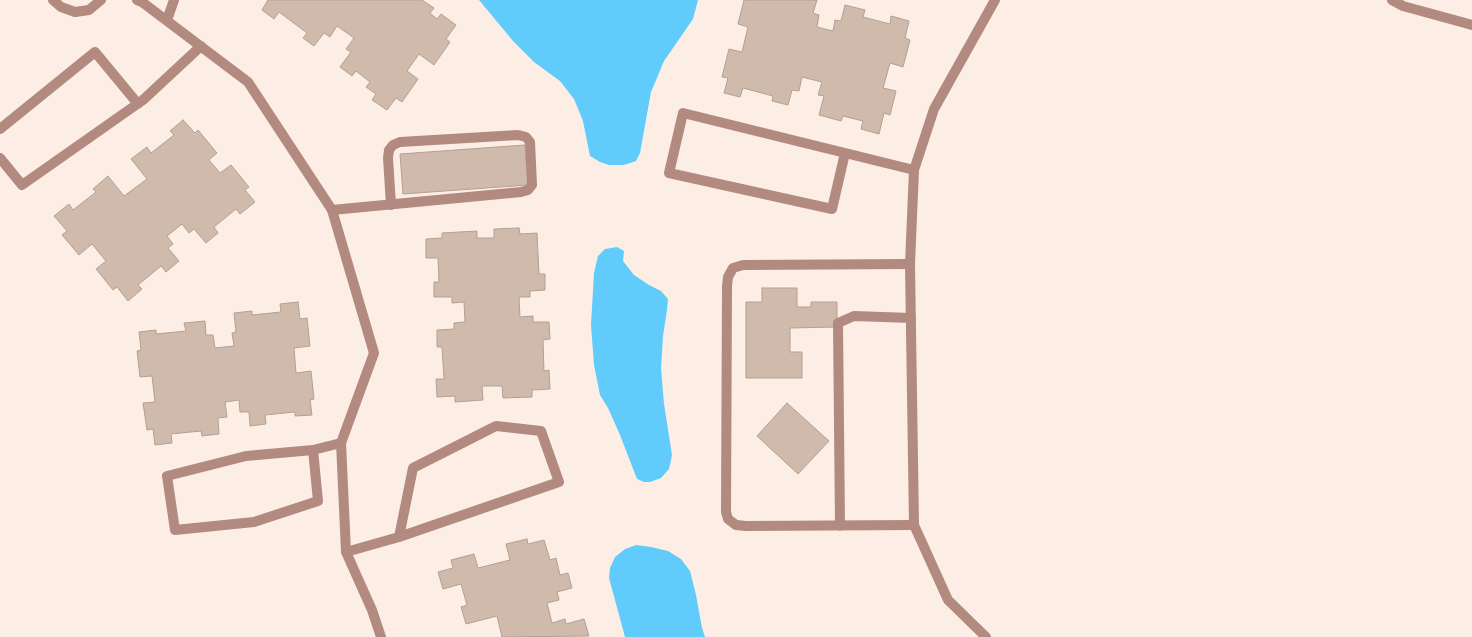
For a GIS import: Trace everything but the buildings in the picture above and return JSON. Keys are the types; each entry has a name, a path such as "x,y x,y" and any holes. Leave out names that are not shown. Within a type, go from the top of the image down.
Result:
{"street":[{"path":"54,0 61,7 75,12 89,10 101,0"},
{"path":"137,0 167,20 248,82 332,210 374,353 340,443 346,552 372,610 381,637"},
{"path":"167,20 174,0"},
{"path":"986,637 948,600 914,525 910,264 914,170 934,109 995,0"},
{"path":"1392,0 1403,6 1472,25"},
{"path":"0,158 22,185 138,104 201,46"},
{"path":"0,129 95,52 138,104"},
{"path":"845,153 832,209 669,174 683,113 914,170"},
{"path":"332,210 391,205 521,192 528,190 532,185 530,142 526,137 518,135 400,142 393,144 389,150 388,158 391,205"},
{"path":"910,264 743,265 733,268 728,277 726,512 728,519 736,525 746,526 914,525"},
{"path":"840,526 838,323 854,316 911,318"},
{"path":"346,552 399,537 559,482 541,431 496,426 413,468 399,537"},
{"path":"312,450 318,501 254,522 175,530 167,476 246,456 312,450 340,443"}],"water":[{"path":"479,0 698,0 693,19 664,61 651,92 640,153 636,161 624,165 609,165 590,156 583,121 574,99 560,81 534,62 513,41"},
{"path":"617,247 624,251 623,261 634,275 661,291 668,299 663,336 661,368 664,404 672,455 669,469 661,478 650,482 644,482 637,479 620,435 608,408 600,395 594,365 591,325 594,273 598,256 605,249"},
{"path":"636,545 668,551 681,559 690,571 705,637 625,637 609,578 610,568 615,557 625,549"}]}
